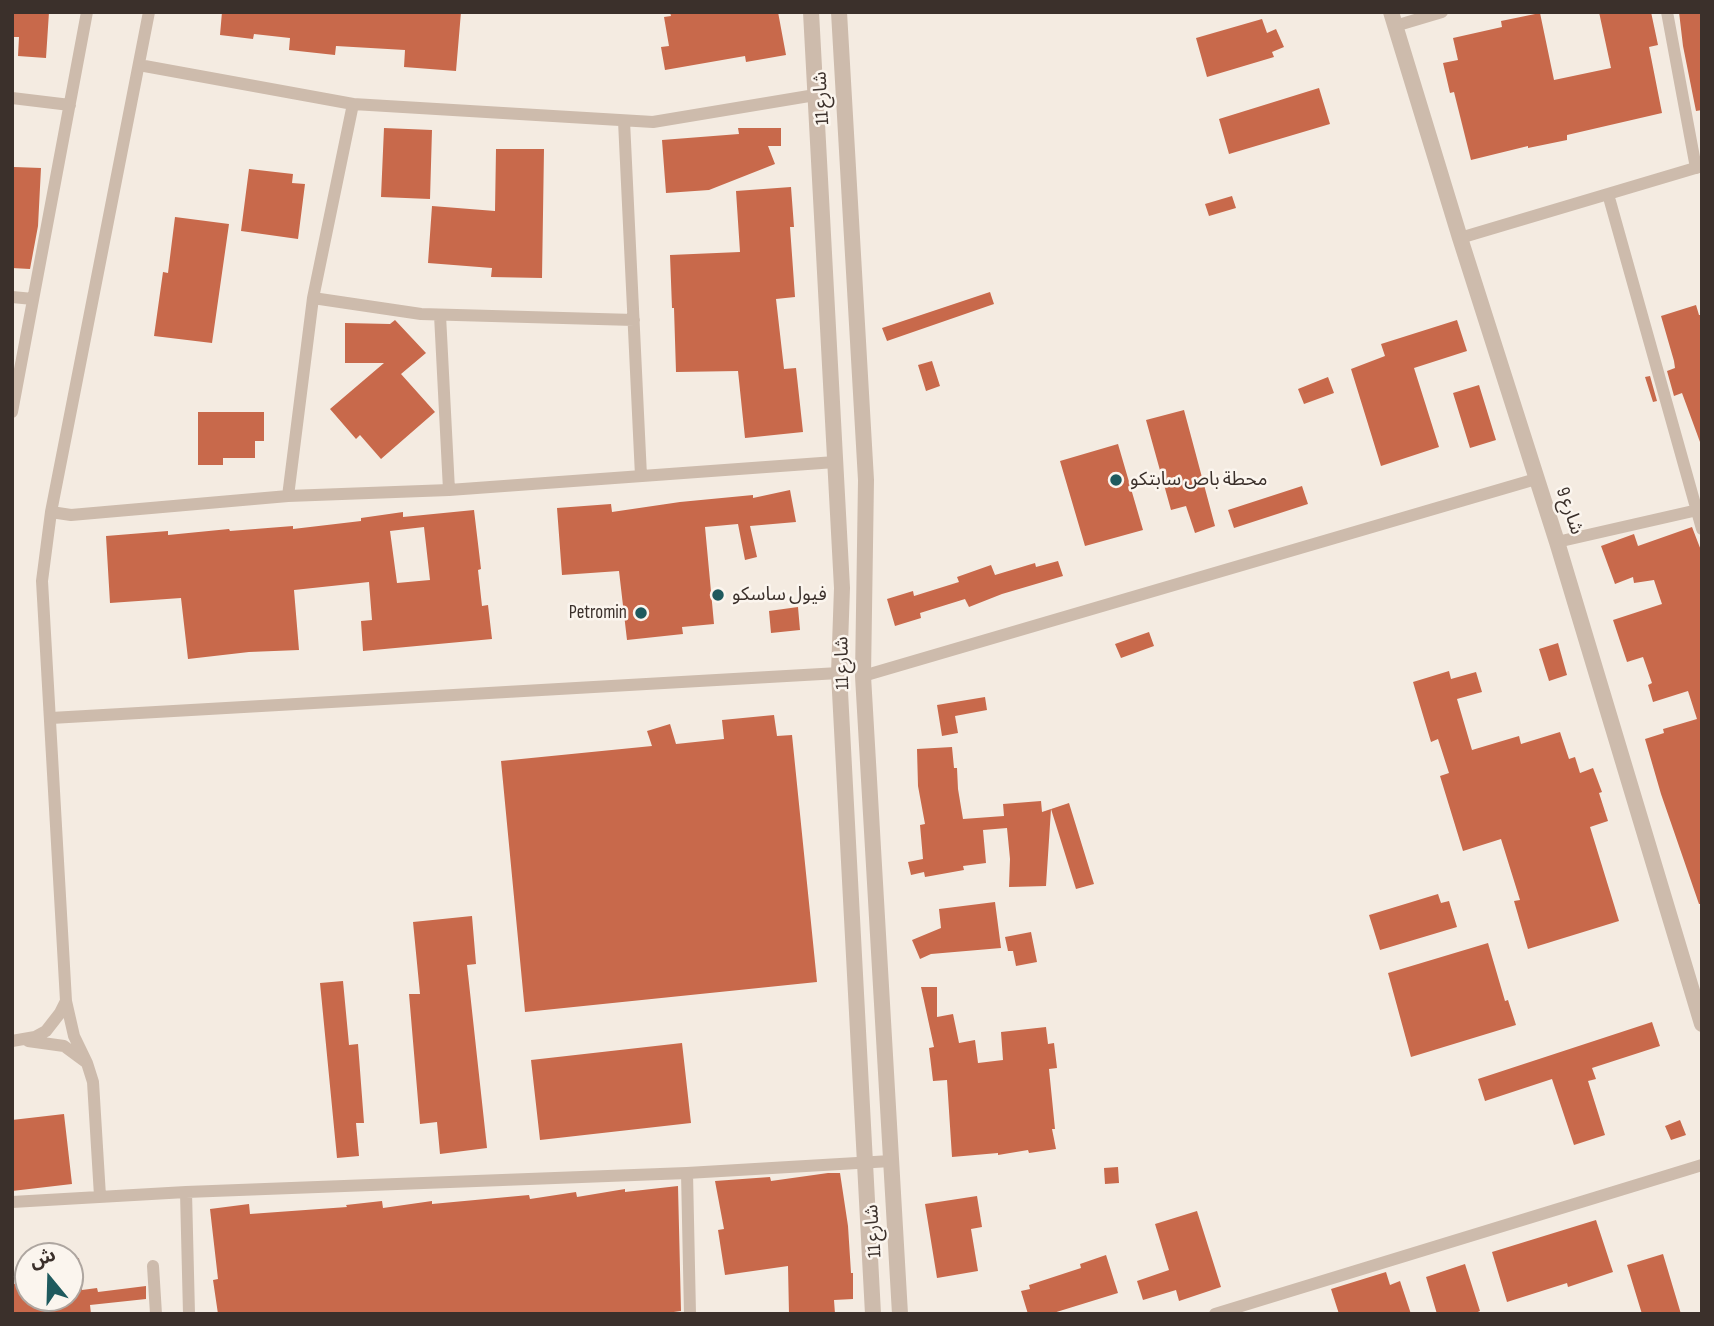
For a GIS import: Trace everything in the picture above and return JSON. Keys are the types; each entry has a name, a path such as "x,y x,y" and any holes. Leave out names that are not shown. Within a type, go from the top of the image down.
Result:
{"street":[{"path":"12,412 87,12"},
{"path":"100,1196 93,1082 74,1036 66,1001 42,581 51,512 149,12"},
{"name":"شارع 11","path":"811,12 842,588 839,673 873,1314"},
{"name":"شارع 11","path":"838,12 866,480 863,676 900,1314"},
{"path":"1393,19 1442,12"},
{"path":"1460,238 1699,167 1667,12"},
{"name":"شارع 9","path":"1393,19 1558,542 1702,1024"},
{"path":"139,65 353,104 624,121 653,122 815,95"},
{"path":"12,98 70,105"},
{"path":"288,496 313,298 353,104"},
{"path":"624,121 641,476"},
{"path":"1608,194 1699,510 1702,529"},
{"path":"12,297 33,299"},
{"path":"313,298 421,314 634,320"},
{"path":"440,315 449,490"},
{"path":"51,512 71,515 288,496 449,490 835,462"},
{"path":"863,676 1536,479"},
{"path":"1558,542 1699,510"},
{"path":"51,718 839,673"},
{"path":"16,1041 46,1031 61,1013 66,1001"},
{"path":"16,1041 48,1042 64,1046 87,1063"},
{"path":"12,1202 186,1192 687,1173 891,1161"},
{"path":"1215,1314 1702,1165"},
{"path":"687,1173 690,1314"},
{"path":"186,1192 189,1314"},
{"path":"153,1266 156,1314"}],"building":[{"path":"12,12 49,12 46,58 18,56 19,37 12,37"},
{"path":"222,12 461,12 456,71 404,67 405,50 336,46 335,55 289,50 290,38 254,34 253,39 220,35"},
{"path":"670,12 778,12 786,55 746,62 745,56 665,70 661,47 669,46 664,17 671,16"},
{"path":"1599,12 1651,12 1658,45 1649,47 1662,113 1567,135 1567,140 1471,160 1454,92 1450,93 1443,63 1458,60 1453,38 1502,27 1501,21 1540,13 1554,80 1611,68"},
{"path":"1679,12 1702,12 1702,110 1696,111"},
{"path":"1262,19 1267,33 1276,29 1284,47 1272,52 1274,57 1207,77 1196,38"},
{"path":"1319,88 1330,124 1229,154 1219,119"},
{"path":"384,128 432,130 430,199 381,197"},
{"path":"738,128 781,128 781,146 768,146 775,164 709,190 666,193 662,140 739,134"},
{"path":"496,149 544,149 542,278 491,277 492,268 428,263 432,206 495,211"},
{"path":"14,167 41,168 38,226 30,269 12,268"},
{"path":"249,169 293,174 292,183 305,184 298,239 241,231"},
{"path":"791,187 794,227 790,227 795,297 776,299 784,369 796,368 803,432 745,438 738,371 676,372 670,255 740,252 736,191"},
{"path":"1232,196 1236,208 1209,216 1205,204"},
{"path":"175,217 229,224 212,343 154,336 163,272 168,273"},
{"path":"990,292 994,304 887,341 882,328"},
{"path":"1696,305 1699,315 1702,315 1700,442 1682,393 1674,396 1667,371 1675,368 1674,361 1661,316"},
{"path":"395,320 426,353 401,374 435,412 381,459 360,435 356,439 330,409 384,363 345,363 345,323 390,324"},
{"path":"1457,320 1467,351 1414,368 1439,447 1381,466 1351,369 1385,356 1381,344"},
{"path":"932,361 940,386 926,391 918,365"},
{"path":"1650,376 1657,401 1653,402 1645,377"},
{"path":"1328,377 1334,393 1304,404 1298,389"},
{"path":"1479,385 1496,440 1470,448 1453,393"},
{"path":"1184,410 1215,526 1195,533 1186,506 1171,510 1146,420"},
{"path":"198,412 264,412 264,441 255,441 255,458 223,458 223,465 198,465"},
{"path":"1118,444 1143,530 1085,546 1060,461"},
{"path":"1302,486 1308,504 1234,528 1228,510"},
{"path":"790,490 796,522 750,526 757,557 745,560 738,524 705,527 714,624 682,627 683,634 627,640 619,571 562,575 557,508 611,504 612,512 680,502 753,495 753,498"},
{"path":"474,510 482,606 488,605 492,639 363,651 361,621 372,620 369,582 294,590 299,650 188,659 181,598 110,603 106,536 168,531 168,535 293,526 293,529 361,521 361,518 403,512 403,517","holes":["424,527 430,580 397,583 390,531"]},
{"path":"1692,527 1702,553 1702,904 1699,904 1661,794 1645,739 1664,733 1663,729 1697,719 1688,691 1653,702 1648,685 1652,683 1643,657 1627,662 1613,620 1662,604 1654,580 1634,583 1633,577 1615,584 1601,546 1634,534 1638,546"},
{"path":"1058,561 1063,576 969,607 965,599 920,613 921,618 895,626 887,599 913,591 914,596 959,582 957,577 991,565 995,575 1035,563 1036,567"},
{"path":"798,607 800,630 771,633 769,611"},
{"path":"1149,632 1154,646 1121,658 1115,644"},
{"path":"1558,643 1567,675 1549,681 1539,649"},
{"path":"1449,671 1451,679 1476,672 1482,692 1457,699 1472,750 1519,736 1521,744 1560,732 1569,759 1575,757 1580,773 1593,768 1602,792 1599,793 1608,821 1590,827 1619,921 1528,949 1514,901 1520,900 1501,839 1463,851 1440,776 1449,773 1438,739 1431,742 1413,682"},
{"path":"985,697 987,710 955,716 958,733 942,736 937,705"},
{"path":"774,715 777,736 792,735 817,982 525,1012 501,761 652,746 647,731 670,724 676,744 724,739 722,720"},
{"path":"952,747 963,819 1004,816 1003,804 1041,801 1042,812 1051,809 1046,886 1009,887 1007,828 983,830 986,863 963,866 964,870 925,877 924,872 911,875 908,862 923,859 920,825 925,824 918,786 917,749"},
{"path":"1069,803 1094,884 1076,889 1051,809"},
{"path":"1438,894 1441,903 1449,901 1457,927 1380,950 1369,915"},
{"path":"995,902 1001,948 931,954 920,959 912,940 941,928 939,909"},
{"path":"472,916 476,964 467,965 487,1148 440,1154 437,1122 420,1124 409,994 420,994 413,922"},
{"path":"1031,932 1037,962 1016,966 1013,951 1008,951 1005,937"},
{"path":"1488,943 1505,1001 1508,1000 1516,1025 1411,1057 1388,973"},
{"path":"343,981 349,1045 358,1044 364,1123 356,1123 359,1156 337,1158 320,983"},
{"path":"921,987 937,987 937,1017 953,1014 959,1043 975,1040 978,1063 1003,1060 1001,1032 1046,1027 1048,1044 1054,1043 1057,1068 1049,1069 1055,1129 1052,1129 1056,1149 952,1157 947,1080 933,1081 929,1048 934,1047"},
{"path":"1652,1022 1660,1046 1592,1068 1596,1079 1588,1081 1605,1135 1574,1145 1552,1079 1485,1101 1478,1079"},
{"path":"682,1043 691,1123 540,1140 531,1060"},
{"path":"64,1114 72,1184 12,1191 12,1120"},
{"path":"1680,1120 1686,1135 1671,1140 1665,1126"},
{"path":"1118,1167 1119,1183 1105,1184 1104,1168"},
{"path":"840,1173 853,1273 853,1299 834,1300 835,1314 789,1314 788,1266 725,1275 718,1230 724,1229 715,1181 770,1177 771,1181"},
{"path":"678,1186 681,1311 659,1314 218,1314 213,1280 218,1279 210,1209 249,1204 250,1214 347,1207 346,1205 382,1201 383,1208 432,1201 432,1204 529,1195 530,1199 576,1192 577,1197 625,1189 625,1192"},
{"path":"977,1196 982,1227 971,1229 978,1271 937,1278 925,1204"},
{"path":"1197,1211 1221,1287 1179,1301 1176,1290 1143,1300 1137,1281 1169,1270 1155,1224"},
{"path":"1596,1220 1613,1272 1568,1287 1567,1283 1507,1302 1492,1252"},
{"path":"1663,1254 1681,1314 1642,1314 1627,1265"},
{"path":"1106,1255 1118,1293 1050,1314 1028,1314 1021,1291 1030,1289 1029,1285 1081,1268 1080,1264"},
{"path":"1465,1264 1480,1311 1473,1314 1437,1314 1426,1277"},
{"path":"1386,1272 1390,1285 1400,1281 1411,1314 1339,1314 1331,1289"},
{"path":"12,1284 14,1312 84,1312 84,1290 97,1288 98,1292 146,1286 146,1299 90,1305 91,1314 12,1314"}],"place":[{"name":"محطة باص سابتكو","path":"1116,480"},
{"name":"فيول ساسكو","path":"718,595"},
{"name":"Petromin","path":"641,613"}]}
